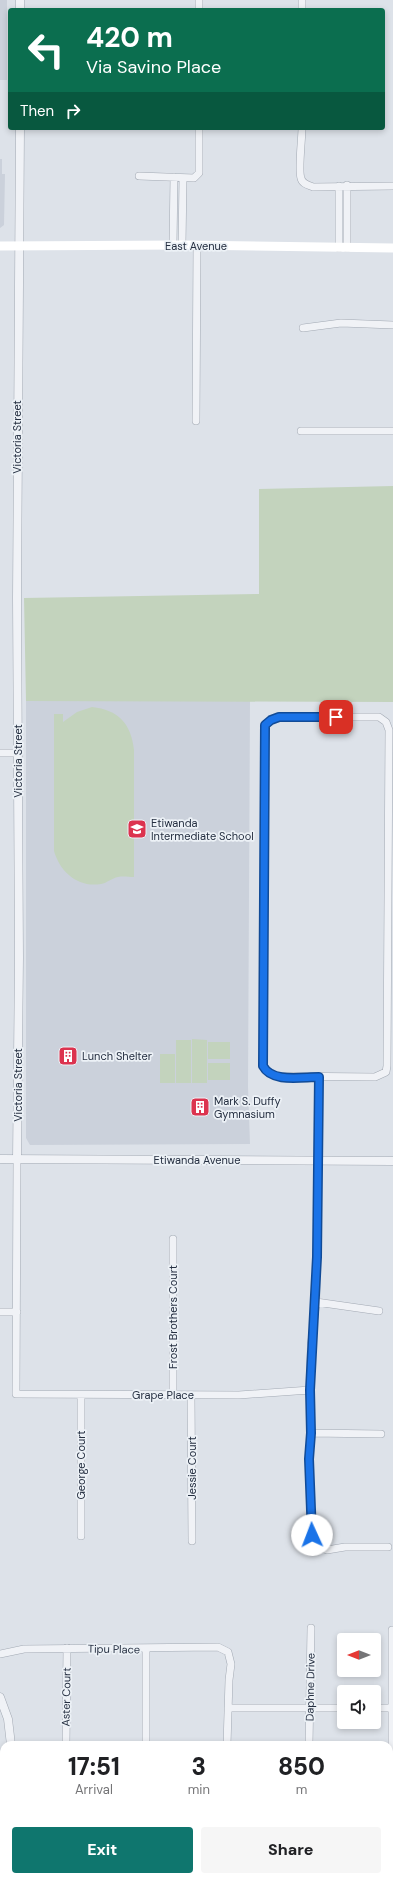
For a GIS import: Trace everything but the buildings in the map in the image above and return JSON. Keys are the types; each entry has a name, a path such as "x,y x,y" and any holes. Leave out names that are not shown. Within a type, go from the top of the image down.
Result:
{"main road":[{"name":"East Avenue","path":"0,246 178,245 393,248"}],"street":[{"name":"Victoria Street","path":"16,1394 18,246 20,130"},
{"path":"139,176 194,178 199,173 199,130"},
{"path":"302,130 300,171 301,179 304,184 313,187 393,186"},
{"path":"174,178 178,245"},
{"path":"178,245 183,178"},
{"path":"339,186 343,248"},
{"path":"343,248 348,186"},
{"path":"196,421 197,246"},
{"path":"303,328 341,323 393,325"},
{"path":"301,432 393,431"},
{"path":"279,717 379,717 386,722 389,730 386,1072 375,1077 319,1077 275,1076 267,1072 263,1066 265,725 271,720 279,717"},
{"path":"0,753 18,753"},
{"path":"319,1077 316,1302 311,1347 310,1390 311,1433 309,1459 312,1535 316,1546 327,1550 345,1547 388,1547"},
{"name":"Etiwanda Avenue","path":"0,1159 393,1161"},
{"name":"Frost Brothers Court","path":"173,1239 173,1395"},
{"path":"316,1302 379,1311"},
{"path":"0,1312 17,1312"},
{"name":"Grape Place","path":"16,1394 191,1396 254,1395 310,1390"},
{"name":"George Court","path":"81,1395 81,1536"},
{"name":"Jessie Court","path":"191,1396 192,1541"},
{"path":"311,1433 381,1434"},
{"name":"Daphne Drive","path":"310,1741 311,1628"},
{"path":"392,1630 392,1741"},
{"name":"Tipu Place","path":"0,1654 24,1649 146,1649 218,1647 228,1652 231,1664 228,1680 228,1708"},
{"name":"Aster Court","path":"66,1741 67,1648"},
{"path":"146,1649 146,1741"},
{"path":"0,1697 8,1719 11,1741"},
{"path":"228,1741 228,1708 337,1708"},
{"path":"381,1708 392,1708"}],"shaded area":[{"path":"0,0 7,0 7,80 0,80"},
{"path":"0,159 2,159 2,174 5,174 4,225 0,228"},
{"name":"Etiwanda Intermediate School","path":"26,701 250,701 248,1087 250,1144 30,1145 26,1138"}],"green space":[{"path":"393,486 393,702 26,701 24,598 259,594 259,489"},
{"path":"92,707 109,711 122,720 130,732 134,750 134,877 118,877 101,884 93,885 78,881 65,872 54,851 54,714 63,714 63,722 77,712"},
{"path":"192,1039 207,1040 207,1083 192,1083"},
{"path":"176,1040 191,1040 191,1083 176,1083"},
{"path":"208,1042 230,1042 230,1059 208,1059"},
{"path":"160,1054 175,1054 175,1083 160,1083"},
{"path":"208,1063 230,1063 230,1080 208,1080"}],"place":[{"name":"Etiwanda Intermediate School","path":"137,829"},
{"name":"Lunch Shelter","path":"68,1056"},
{"name":"Mark S. Duffy Gymnasium","path":"200,1107"}],"route":[{"path":"312,1535 309,1459 311,1433 310,1390 311,1347 316,1302 319,1077 275,1076 267,1072 263,1066 265,725 271,720 279,717 336,717"}]}
